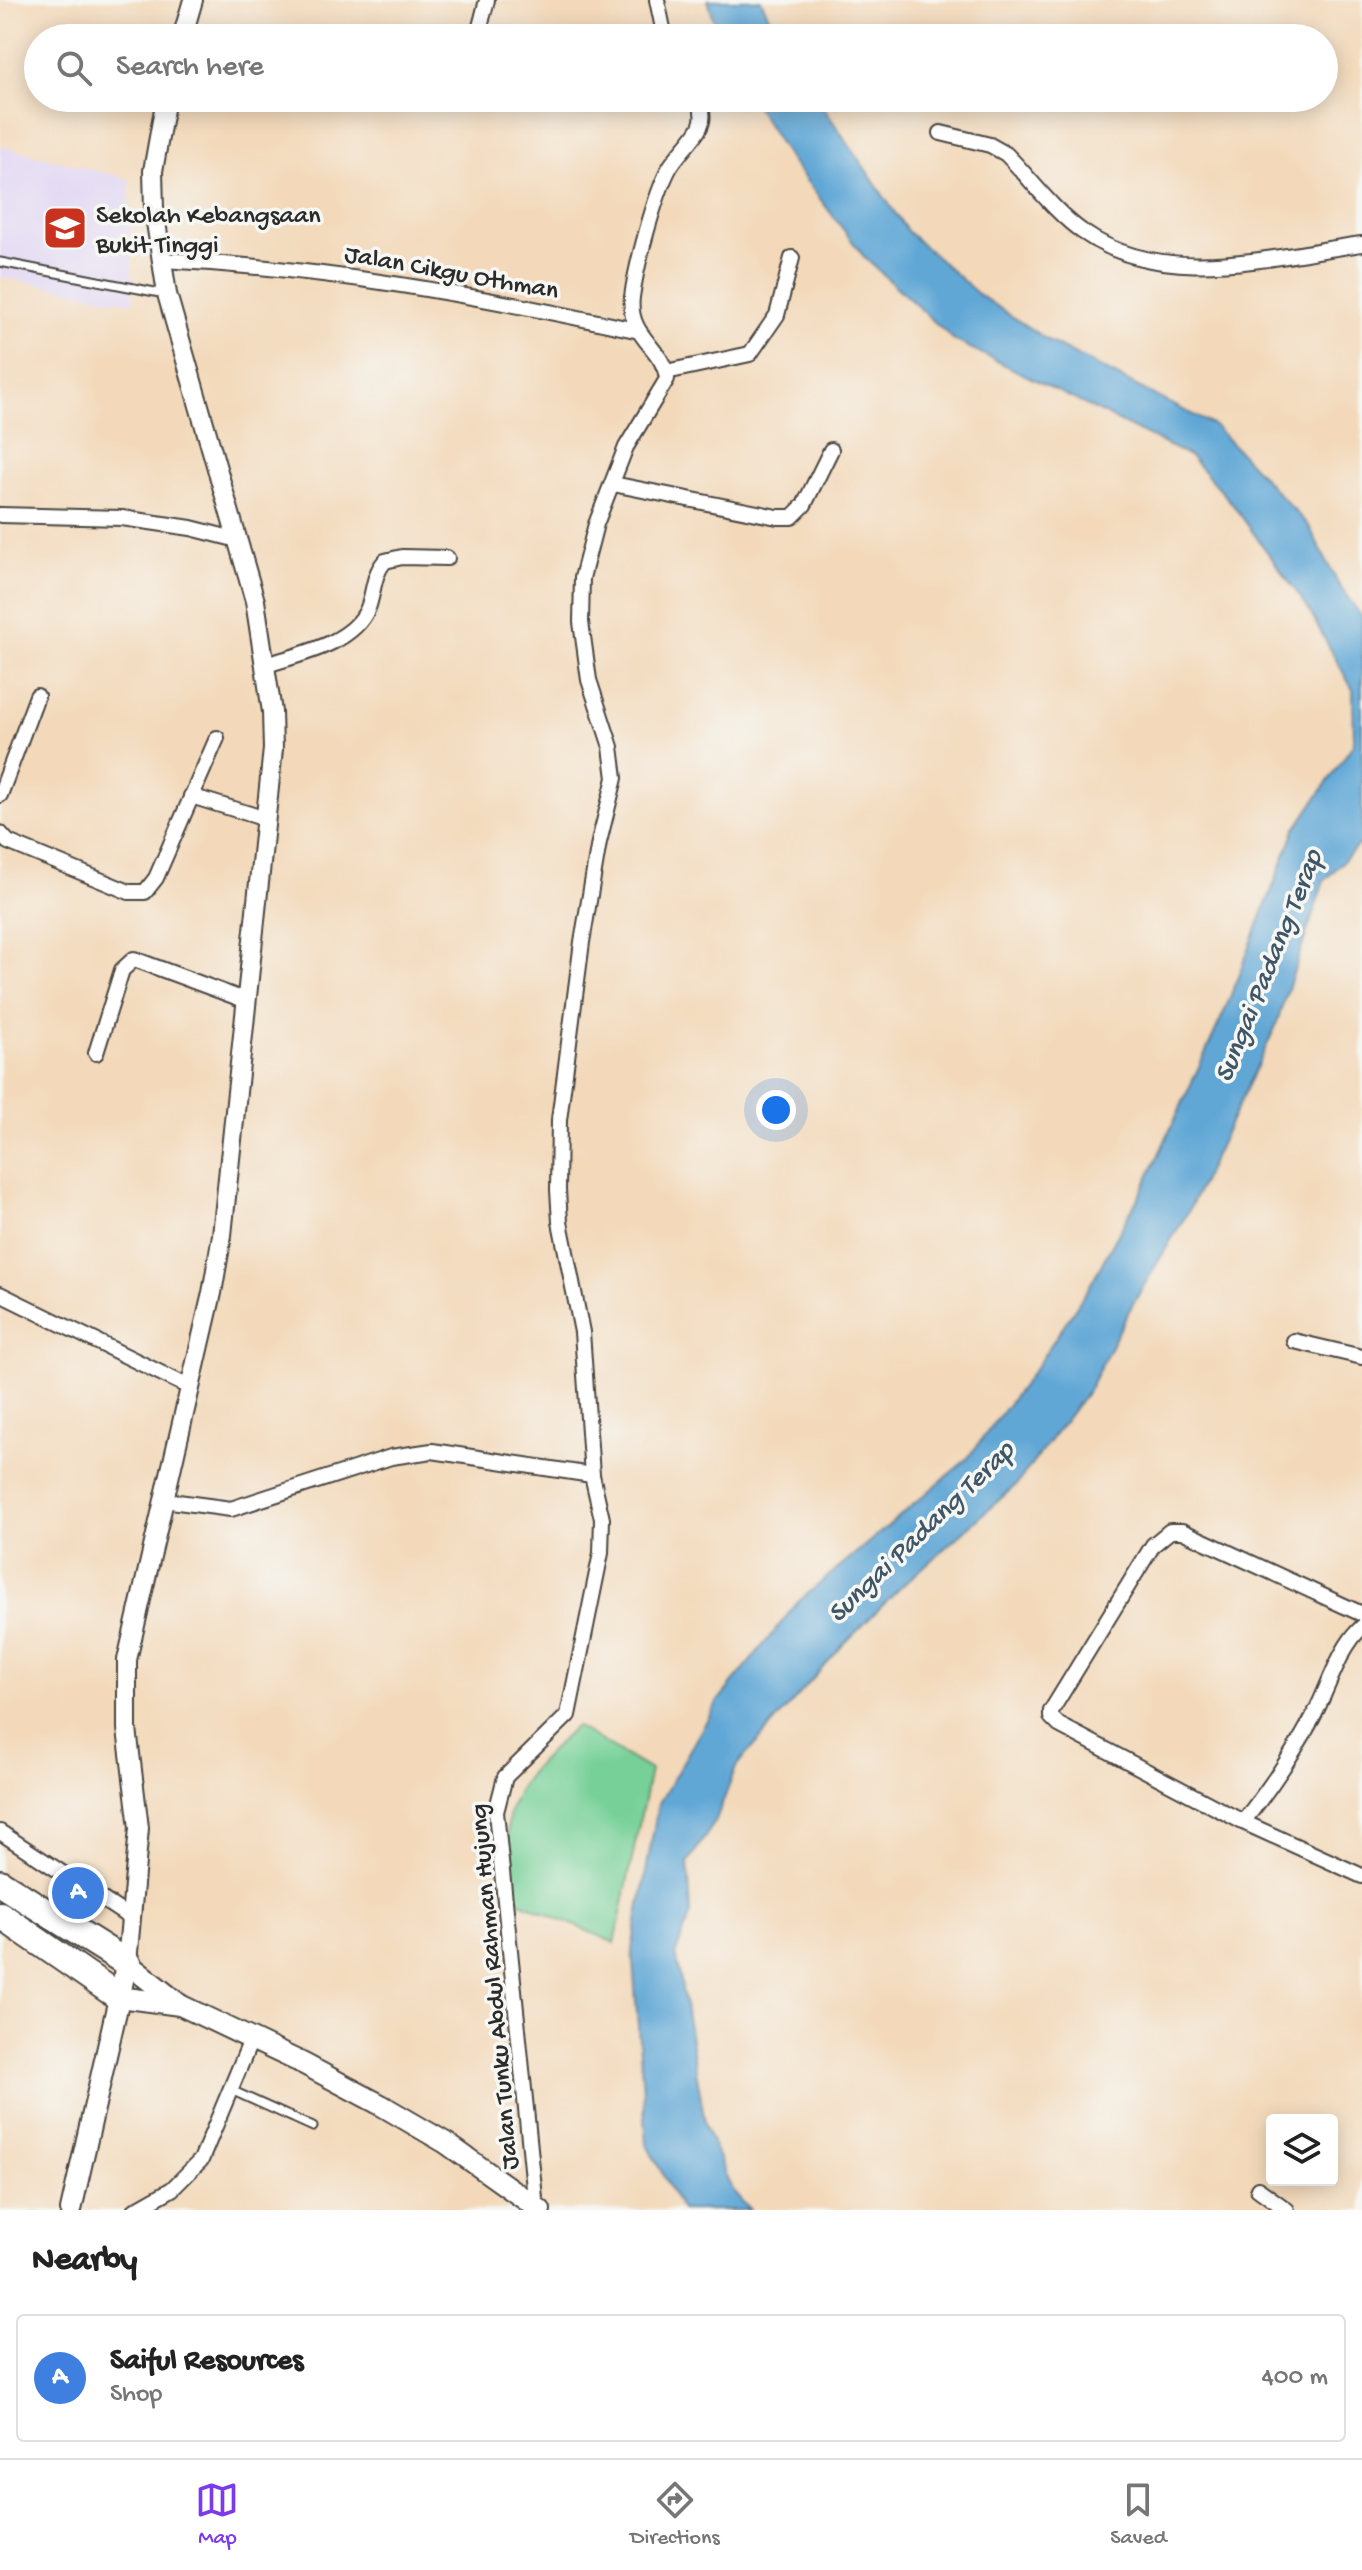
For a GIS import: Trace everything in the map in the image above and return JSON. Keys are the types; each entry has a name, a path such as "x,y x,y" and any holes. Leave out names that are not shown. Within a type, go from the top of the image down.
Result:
{"highway":[{"path":"0,1883 127,1963"},
{"path":"0,1915 119,1997"}],"main road":[{"path":"71,2210 127,1963 180,2005 318,2070 404,2118 538,2209"},
{"path":"119,1997 180,2005"}],"street":[{"path":"186,24 193,0"},
{"path":"481,24 487,0"},
{"path":"657,0 662,24"},
{"path":"127,1963 139,1828 125,1679 133,1630 222,1235 273,733 255,601 167,294 153,171 164,112"},
{"path":"702,112 700,129 669,169 637,267 631,299 635,330 666,372 750,354 777,315 792,258"},
{"path":"941,133 990,145 1006,154 1080,230 1123,254 1179,265 1362,244"},
{"name":"Jalan Cikgu Othman","path":"162,260 370,278 635,330"},
{"name":"Jalan Tunku Abdul Rahman Hujung","path":"538,2209 497,1800 505,1777 561,1725 571,1706 601,1553 602,1519 592,1475 582,1332 560,1222 558,1144 591,885 615,778 611,747 589,680 581,622 582,578 596,524 626,447 665,385 666,372"},
{"path":"613,484 777,517 792,517 804,505 831,450"},
{"path":"0,515 122,518 191,528 238,540"},
{"path":"266,665 331,642 352,629 364,616 380,567 385,561 402,557 447,558"},
{"path":"0,795 37,696"},
{"path":"0,833 8,842 138,894 152,887 217,738"},
{"path":"191,796 266,819"},
{"path":"96,1053 122,970 134,959 247,1001"},
{"path":"0,1294 189,1387"},
{"path":"1294,1341 1362,1357"},
{"path":"163,1500 231,1509 391,1457 432,1451 592,1475"},
{"path":"1360,1607 1195,1536 1170,1531 1153,1545 1051,1711 1051,1717 1059,1725 1243,1822 1362,1876"},
{"path":"1243,1822 1287,1763 1349,1642 1362,1627"},
{"path":"0,1832 132,1919"},
{"path":"135,2210 172,2189 201,2160 251,2040"},
{"path":"1258,2189 1287,2210"}],"lane":[{"path":"0,262 167,294"},
{"path":"230,2090 313,2127"}],"shaded area":[{"name":"Sekolah Kebangsaan Bukit Tinggi","path":"0,146 129,179 133,303 0,277"}],"green space":[{"path":"576,1726 650,1770 615,1943 516,1900 508,1844 510,1811 532,1770"}],"water":[{"path":"708,0 761,0 772,24 715,24"},
{"name":"Sungai Padang Terap","path":"760,112 827,112 908,232 978,294 1052,343 1215,426 1309,526 1338,584 1362,617 1362,841 1324,881 1275,1028 1189,1210 1131,1307 1089,1389 1016,1485 902,1586 842,1646 737,1765 715,1822 688,1862 691,1913 676,1953 706,2128 732,2190 750,2210 681,2210 647,2144 632,1949 658,1805 718,1701 798,1602 967,1459 1036,1367 1089,1287 1143,1189 1225,1010 1295,830 1354,743 1353,690 1306,605 1230,501 1191,457 954,340 865,258 786,154"}],"place":[{"name":"Sekolah Kebangsaan Bukit Tinggi","path":"65,228"},
{"name":"Saiful Resources","path":"78,1893"}]}
